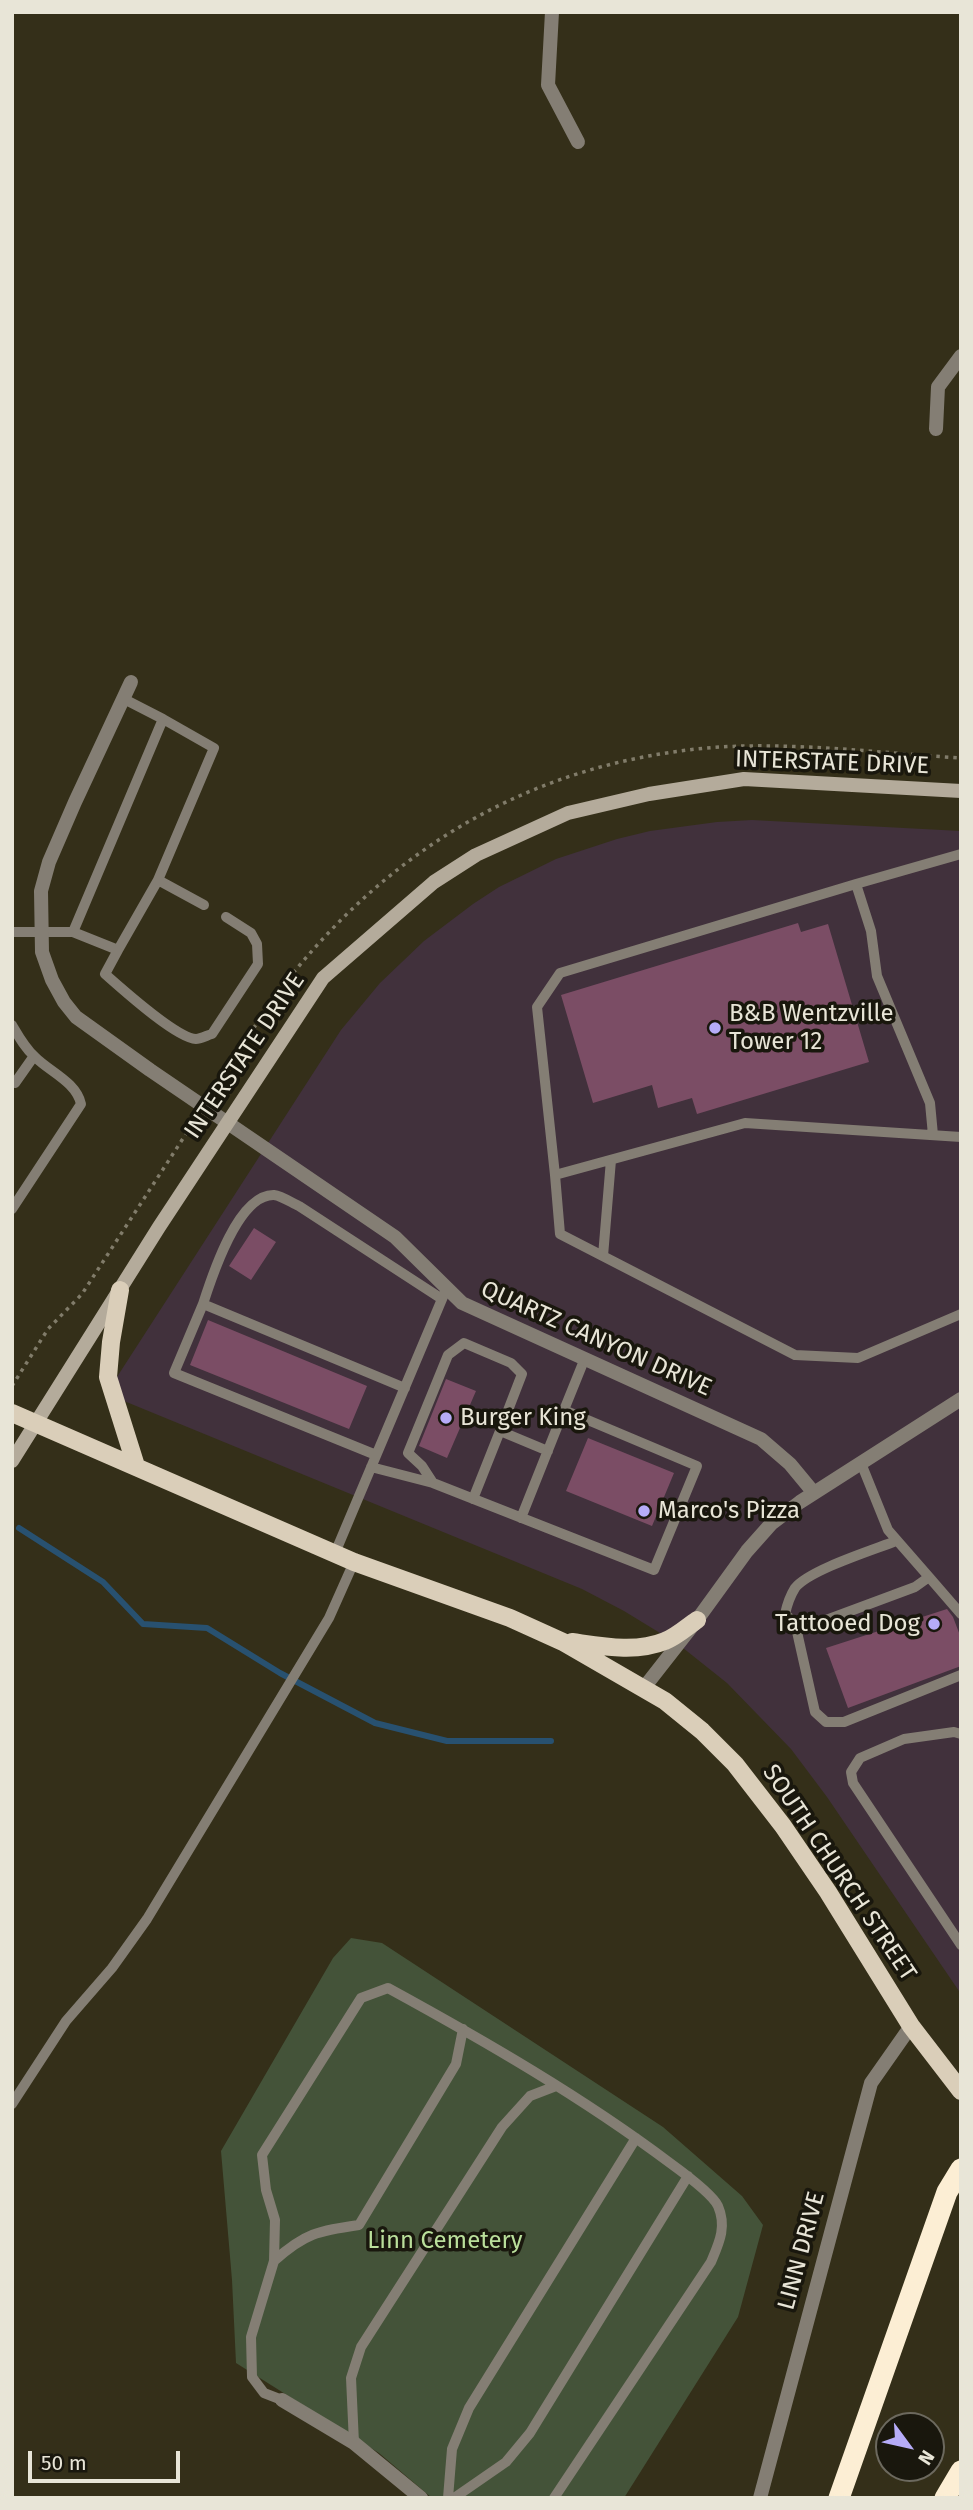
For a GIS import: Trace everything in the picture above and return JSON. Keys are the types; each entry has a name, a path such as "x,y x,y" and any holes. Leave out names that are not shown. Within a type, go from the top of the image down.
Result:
{"highway":[{"path":"839,2498 947,2192 961,2169"},
{"path":"945,2498 961,2471"}],"main road":[{"name":"INTERSTATE DRIVE","path":"12,1461 227,1122 323,978 434,882 476,855 568,813 649,794 744,779 961,791"},
{"path":"120,1290 108,1377 136,1466"},
{"name":"SOUTH CHURCH STREET","path":"12,1413 354,1562 510,1618 563,1642 665,1701 702,1731 735,1764 783,1826 828,1892 911,2026 961,2091"},
{"path":"563,1642 618,1647 645,1646 666,1641 697,1620"}],"street":[{"path":"552,12 548,85 578,142"},
{"path":"936,429 938,387 961,356"},
{"name":"QUARTZ CANYON DRIVE","path":"131,682 75,802 49,862 40,891 42,952 52,980 76,1017 395,1237 445,1294 761,1439 790,1464 814,1493"},
{"path":"643,1689 747,1551 771,1524 814,1493 961,1399"},
{"name":"LINN DRIVE","path":"760,2498 871,2082 911,2026"},
{"path":"282,2400 354,2443 421,2498"}],"lane":[{"path":"124,699 214,748 158,880 105,974 139,1003 180,1032 195,1039 212,1034 258,964 257,944 251,933 226,917"},
{"path":"73,932 163,719"},
{"path":"961,854 560,973 537,1007 559,1234 796,1355 858,1358 961,1314"},
{"path":"158,880 204,905"},
{"path":"856,884 871,931 877,976 930,1103 933,1135"},
{"path":"12,932 73,932 118,950"},
{"path":"12,1025 34,1056 70,1085 80,1097 81,1104 12,1209"},
{"path":"15,1083 34,1056"},
{"path":"555,1175 745,1123 961,1137"},
{"path":"603,1256 611,1160"},
{"path":"335,1553 445,1294 299,1206 274,1195 255,1200 242,1217 218,1260 174,1373 376,1455"},
{"path":"203,1304 405,1388"},
{"path":"433,1483 422,1466 408,1453 448,1355 464,1343 511,1363 522,1374 473,1499"},
{"path":"521,1518 585,1358"},
{"path":"371,1467 433,1483 654,1570 697,1465 564,1410"},
{"path":"500,1431 548,1451"},
{"path":"860,1463 888,1530 961,1614"},
{"path":"896,1541 822,1571 796,1586 787,1603 785,1614 795,1623 810,1626 915,1587 929,1577"},
{"path":"12,2104 66,2021 112,1968 146,1919 328,1618 354,1562"},
{"path":"795,1623 815,1712 826,1722 844,1722 961,1675"},
{"path":"961,1734 954,1732 904,1739 860,1758 850,1772 853,1783 961,1945"},
{"path":"282,2400 264,2393 252,2377 251,2337 274,2261 275,2220 265,2190 262,2155 361,1998 388,1988 463,2029 636,2138 688,2176 718,2204 723,2234 711,2262 554,2498"},
{"path":"274,2261 294,2243 318,2231 359,2225 456,2064 463,2029"},
{"path":"354,2443 351,2378 361,2347 502,2127 530,2096 556,2086"},
{"path":"447,2498 452,2449 469,2408 636,2138"},
{"path":"454,2498 506,2462 530,2432 688,2176"}],"path":[{"path":"12,1386 48,1329 82,1294 274,999 298,967 341,919 379,883 424,849 467,822 515,797 567,776 659,754 709,748 801,748 961,758"}],"shaded area":[{"path":"752,820 961,831 961,1994 827,1797 791,1749 727,1683 678,1644 582,1589 124,1401 115,1380 341,1030 380,983 424,941 499,887 556,859 650,831"}],"green space":[{"name":"Linn Cemetery","path":"351,1938 382,1943 663,2127 742,2196 763,2225 738,2317 624,2498 432,2498 379,2453 236,2363 221,2151 333,1958"}],"building":[{"name":"B&B Wentzville Tower 12","path":"798,923 801,932 828,924 869,1062 697,1114 692,1098 658,1108 652,1085 593,1103 561,995"},
{"path":"254,1228 276,1242 251,1280 229,1266"},
{"path":"208,1320 367,1386 349,1429 190,1365"},
{"name":"Burger King","path":"446,1379 476,1391 447,1458 419,1446"},
{"path":"588,1438 674,1473 652,1526 566,1491"},
{"path":"947,1609 961,1638 961,1666 848,1708 826,1648"}],"waterway":[{"path":"19,1528 103,1582 143,1624 207,1628 280,1673 375,1723 447,1741 551,1741"}],"place":[{"name":"B&B Wentzville Tower 12","path":"715,1028"},
{"name":"Burger King","path":"446,1418"},
{"name":"Marco's Pizza","path":"644,1511"},
{"name":"Tattooed Dog","path":"934,1624"}]}
